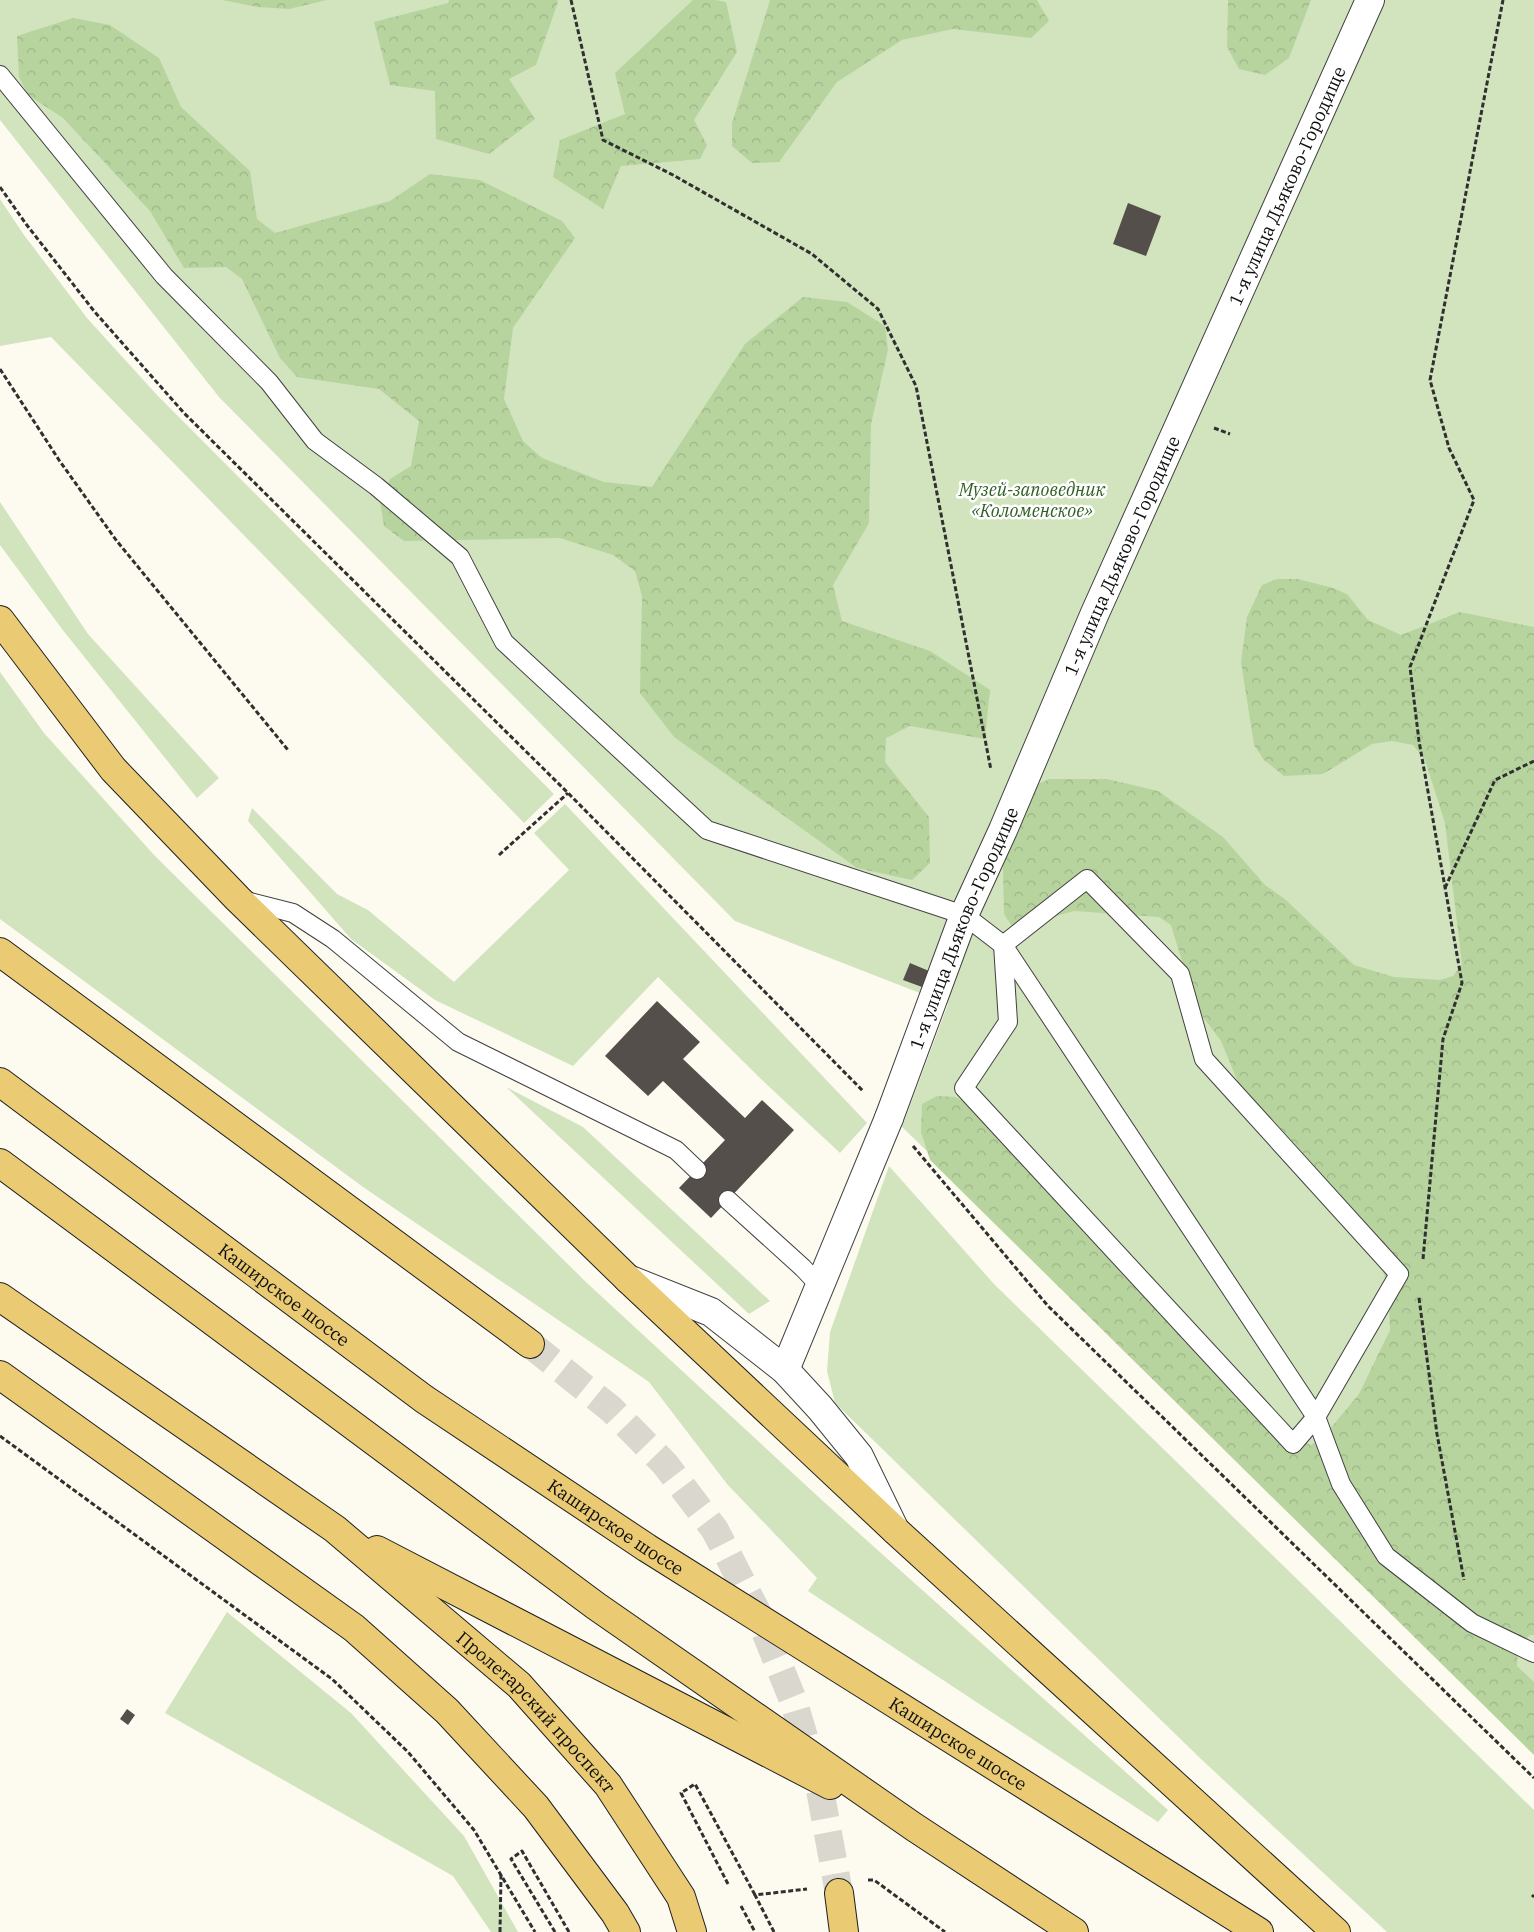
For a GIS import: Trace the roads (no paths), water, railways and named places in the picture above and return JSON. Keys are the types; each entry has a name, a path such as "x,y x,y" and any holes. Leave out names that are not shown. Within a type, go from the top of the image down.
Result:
{"main road":[{"path":"0,620 112,770 238,899 628,1279 896,1531 1336,1932"},
{"path":"0,952 530,1344"},
{"name":"Каширское шоссе","path":"0,1082 424,1398 647,1548 1259,1932"},
{"path":"0,1163 596,1606 914,1826 1074,1932"},
{"path":"0,1297 335,1529 793,1766 914,1826"},
{"path":"0,1375 354,1628 447,1711 536,1807 615,1914 626,1932"},
{"name":"Пролетарский проспект","path":"335,1529 519,1685 608,1785 680,1897 692,1932"},
{"path":"839,1893 844,1932"}],"street":[{"name":"1-я улица Дьяково-Городище","path":"785,1370 889,1118 964,915 1003,830 1094,612 1370,0"},
{"path":"628,1279 711,1312 785,1370 820,1408 859,1456 896,1531"}],"lane":[{"path":"0,75 164,276 268,382 315,441 376,486 460,557 504,642 707,830 964,915 1003,944 1316,1417 1341,1484 1386,1556 1472,1622 1534,1653"},
{"path":"1087,879 1180,974 1204,1059 1399,1274 1316,1417 1293,1444 964,1088 1008,1022 1003,944 1087,879"},
{"path":"238,899 293,913 333,938 458,1042 676,1150 697,1170"},
{"path":"728,1200 803,1268 819,1285"}],"tunnel":[{"path":"530,1344 611,1409 665,1464 715,1530 758,1614 793,1700 820,1790 839,1893"}],"park label":[{"name":"Музей-заповедник «Коломенское»","path":"1032,499"}]}
